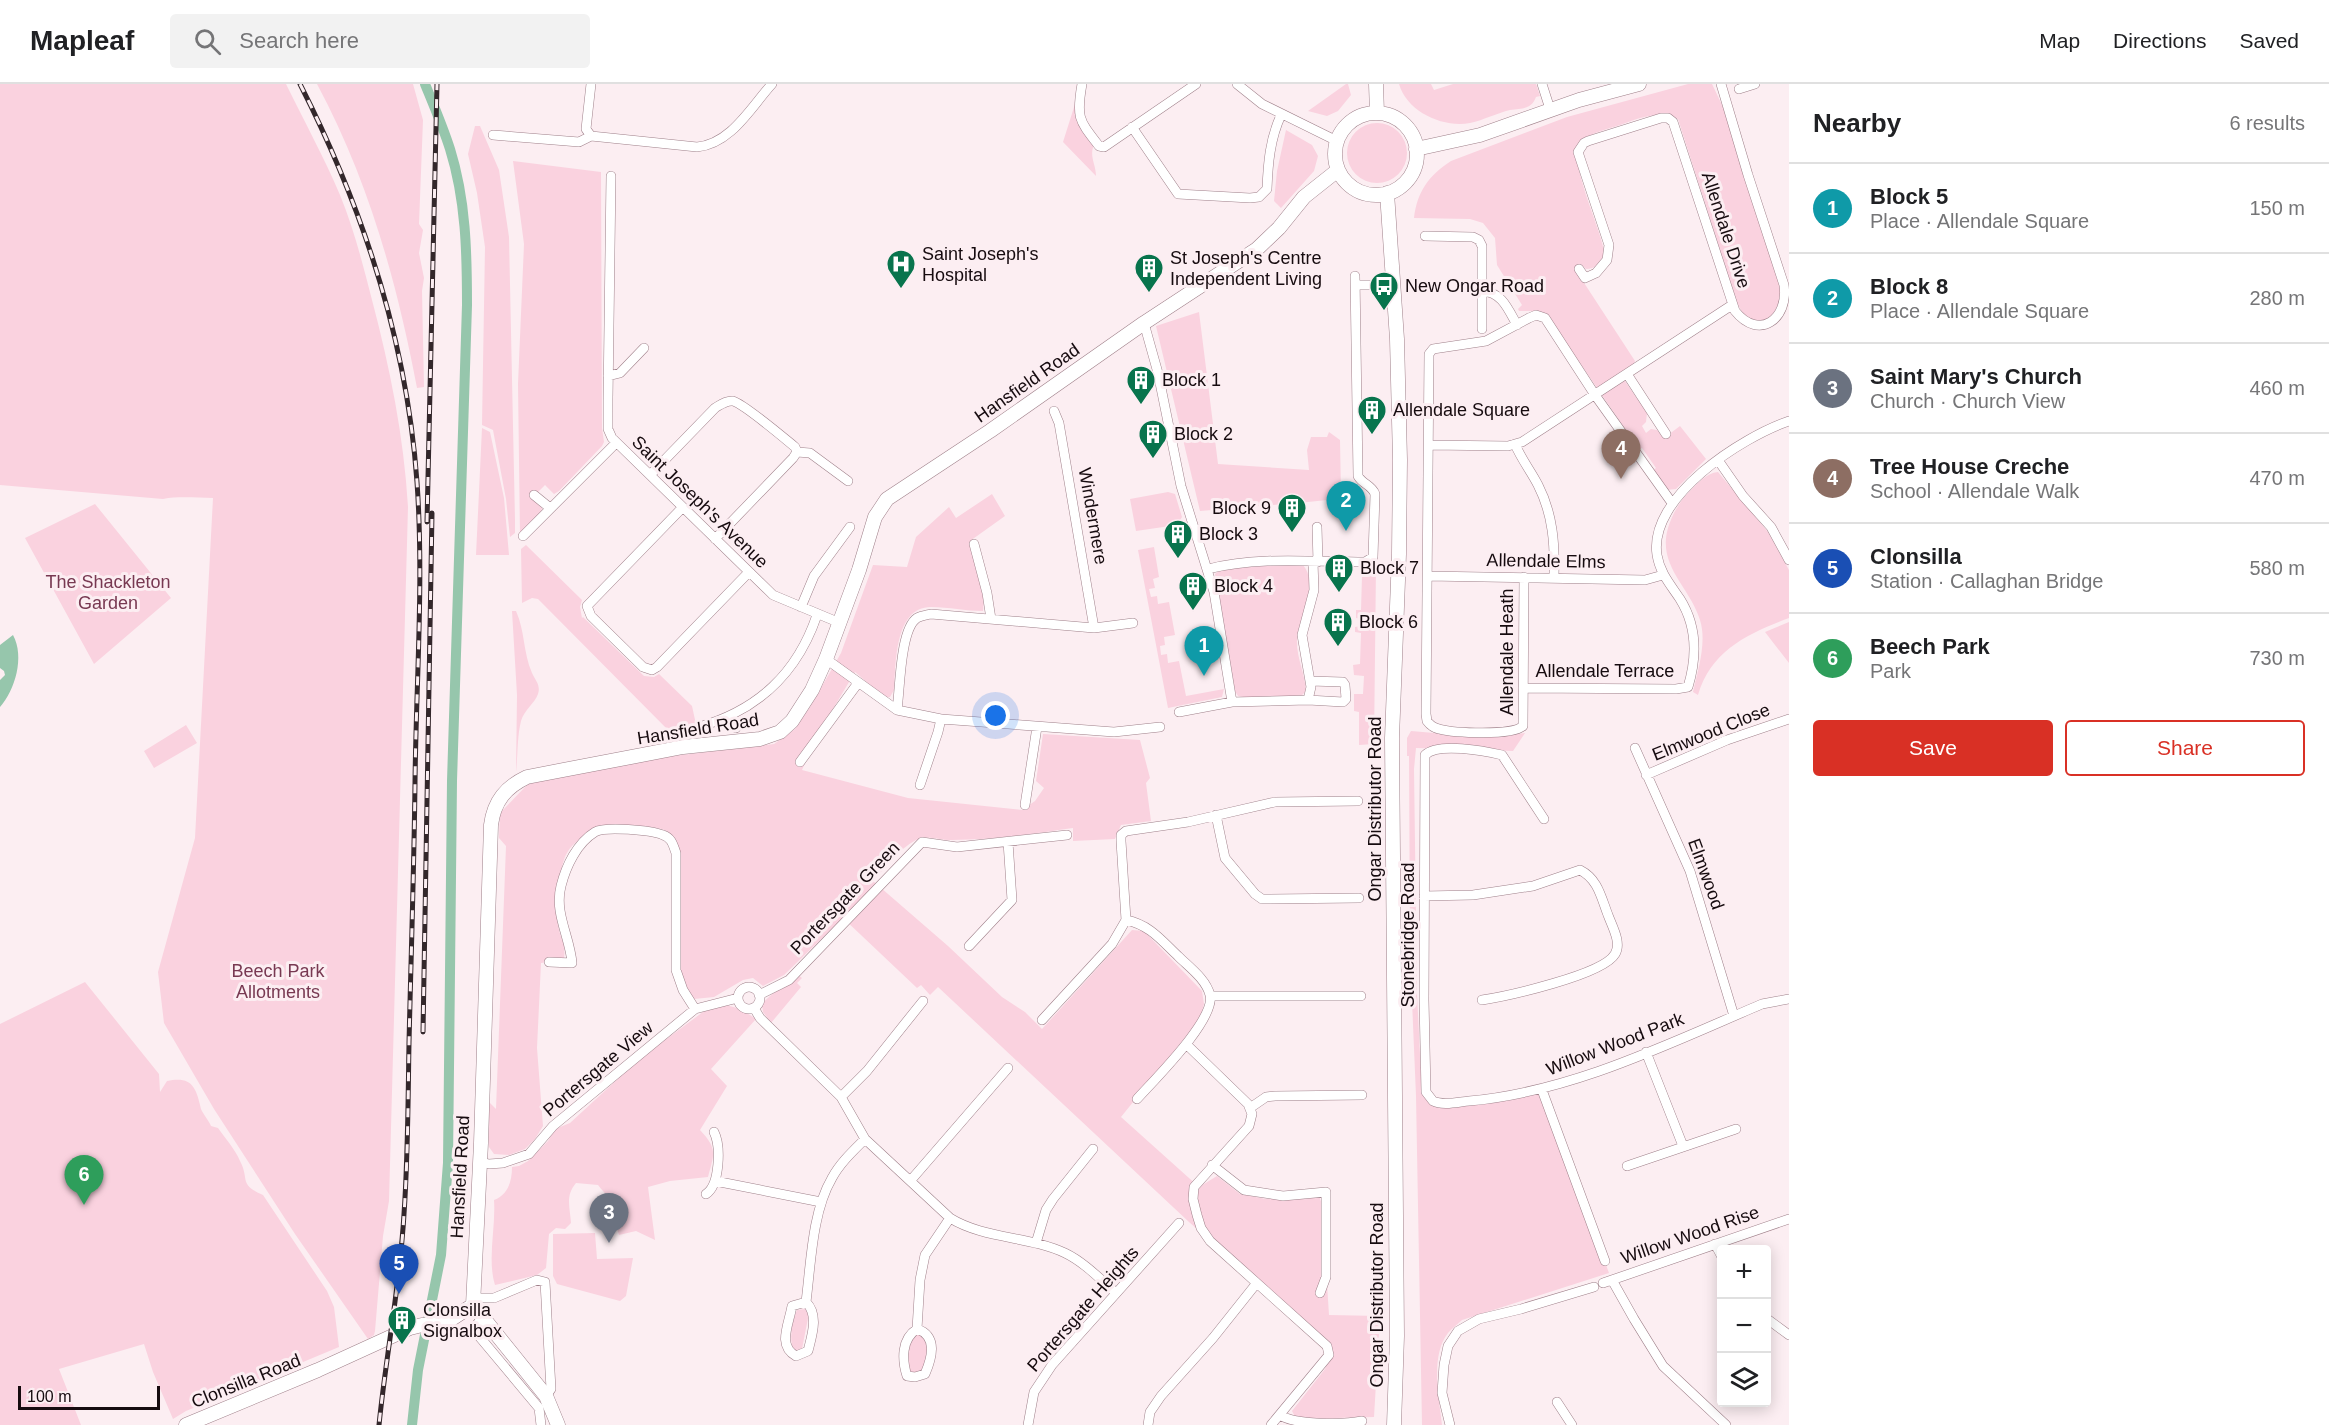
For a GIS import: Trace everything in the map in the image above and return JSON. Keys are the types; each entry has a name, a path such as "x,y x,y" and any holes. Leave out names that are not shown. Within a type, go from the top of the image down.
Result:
{"street":[{"path":"591,84 585,129 591,136"},
{"path":"493,135 579,142 591,136 697,147 709,146 722,140 772,84"},
{"path":"1082,84 1078,113 1100,146 1108,144 1196,84"},
{"path":"1237,84 1258,101 1281,115 1337,141"},
{"path":"1376,84 1377,113"},
{"path":"1542,84 1550,109"},
{"path":"1416,149 1480,135 1550,109 1639,84"},
{"name":"Allendale Drive","path":"1579,269 1585,278 1596,273 1606,260 1609,245 1586,179 1578,152 1580,148 1588,141 1655,119 1668,118 1673,122 1735,312 1747,324 1764,326 1776,318 1786,305 1787,284 1748,176 1721,84"},
{"path":"1740,89 1753,84"},
{"path":"1377,113 1394,117 1409,130 1416,149 1416,162 1411,174 1400,187 1377,195 1360,192 1345,180 1338,170 1335,155 1337,141 1343,130 1354,119 1377,113"},
{"path":"1132,127 1178,194 1250,198 1259,197 1267,189 1272,139 1281,115"},
{"name":"Hansfield Road","path":"473,1301 481,1162 491,825 493,812 500,799 514,783 527,777 683,747 760,739 780,732 792,721 812,690 860,570 875,517 887,499 990,431 1144,323 1257,249 1279,228 1304,196 1338,170"},
{"name":"Saint Joseph's Avenue","path":"611,176 608,429 616,443 773,595 840,623"},
{"name":"Ongar Distributor Road","path":"1387,193 1397,339 1400,448 1399,554 1392,738 1397,1336 1394,1425"},
{"path":"1425,236 1473,237 1479,240 1482,246 1482,329"},
{"path":"1208,569 1295,559 1316,562 1365,562 1373,556 1376,494 1358,476 1355,281 1375,285"},
{"path":"1482,291 1491,291 1499,295 1517,325"},
{"path":"1428,445 1515,444 1534,436 1732,305"},
{"path":"1428,576 1429,354 1433,349 1439,347 1486,341 1536,315 1545,318 1595,395 1672,503"},
{"path":"1144,323 1158,373 1181,486 1214,592 1232,702"},
{"path":"608,375 620,373 644,348"},
{"path":"1627,374 1666,434"},
{"path":"650,476 716,408 728,402 733,402 750,413 795,447 796,452 793,458 715,539"},
{"name":"Windermere","path":"1054,411 1059,423 1094,628"},
{"path":"1663,575 1656,554 1657,535 1662,519 1672,503 1718,460 1765,430 1789,421"},
{"path":"523,536 616,443"},
{"path":"1515,444 1546,503 1553,534 1554,576"},
{"path":"796,452 810,453 848,481"},
{"path":"1718,460 1743,496 1771,526 1789,560"},
{"path":"534,495 550,508"},
{"path":"682,508 587,606 591,616 643,667 652,670 657,668 749,572"},
{"path":"801,607 814,576 845,539 850,527"},
{"path":"1308,700 1310,681 1302,635 1314,590 1317,527"},
{"path":"974,544 992,619"},
{"name":"Allendale Elms","path":"1428,576 1554,576 1645,580 1663,575"},
{"name":"Allendale Terrace","path":"1523,688 1676,689 1688,687 1695,645 1692,626 1685,608 1663,575"},
{"name":"Allendale Heath","path":"1428,576 1427,721 1437,729 1496,733 1518,731 1523,726 1524,577"},
{"path":"897,710 909,627 917,618 931,614 1094,628 1133,623"},
{"path":"699,727 730,716 769,691 789,669 805,643 817,615"},
{"path":"826,659 897,710 941,719 1114,732 1160,727"},
{"path":"1179,711 1232,702 1308,700 1343,702 1346,699 1346,685 1343,682 1310,681"},
{"path":"800,762 858,683"},
{"path":"730,716 736,728"},
{"path":"920,785 941,719"},
{"name":"Elmwood Close","path":"1646,775 1727,740 1789,719"},
{"path":"1025,805 1037,727"},
{"name":"Stonebridge Road","path":"1449,1103 1436,1103 1426,1092 1425,754 1471,748 1502,755 1544,819"},
{"name":"Elmwood","path":"1635,748 1690,871 1734,1016"},
{"path":"1042,1020 1112,944 1126,920 1121,835 1126,831 1188,822 1275,802 1358,801"},
{"path":"1216,815 1225,858 1263,899 1359,898"},
{"path":"549,962 572,963 561,917 560,889 571,858 584,841 596,831 634,830 664,835 672,841 676,853 676,970 682,990 695,1010"},
{"name":"Portersgate Green","path":"759,995 789,980 922,842 957,847 1067,835"},
{"path":"969,946 1012,900 1008,842"},
{"path":"1424,896 1473,895 1533,886 1580,870 1588,874 1596,884 1618,943 1616,953 1610,960 1562,982 1482,1000"},
{"path":"1126,920 1148,927 1206,983 1211,996 1205,1017 1186,1044 1137,1099"},
{"path":"754,1008 758,1004 759,995 753,988 746,987 740,992 738,998 743,1006 754,1008 760,1018 841,1097 865,1139 950,1218 961,1225 1036,1243 1067,1254 1116,1293"},
{"path":"1211,996 1361,996"},
{"name":"Portersgate View","path":"481,1162 503,1163 529,1154 553,1126 695,1010 738,998"},
{"name":"Willow Wood Park","path":"1449,1103 1542,1090 1646,1052 1762,1004 1789,999"},
{"path":"841,1097 867,1071 923,1001"},
{"path":"1186,1044 1248,1104 1251,1120 1249,1126 1194,1187 1193,1199 1201,1228 1210,1241 1327,1346 1329,1355 1271,1425"},
{"path":"1646,1052 1683,1146"},
{"path":"910,1180 1008,1068"},
{"path":"1542,1090 1605,1261"},
{"path":"1250,1108 1266,1097 1362,1095"},
{"path":"1627,1166 1736,1129"},
{"path":"706,1194 712,1190 715,1181 719,1143 714,1132"},
{"path":"806,1302 792,1306 784,1343 788,1352 796,1356 808,1351 813,1331 813,1312 806,1302 821,1202 836,1171 865,1139"},
{"path":"1036,1243 1046,1210 1093,1149"},
{"path":"1212,1165 1244,1190 1283,1196 1326,1192 1326,1277 1320,1293"},
{"path":"715,1181 821,1202"},
{"path":"917,1329 920,1280 925,1255 950,1218"},
{"name":"Willow Wood Rise","path":"1450,1425 1442,1393 1444,1365 1448,1346 1458,1331 1479,1319 1521,1309 1603,1283 1789,1219"},
{"name":"Portersgate Heights","path":"1028,1425 1034,1392 1041,1380 1179,1223"},
{"path":"1715,1244 1717,1248"},
{"path":"541,1425 545,1402 551,1389 545,1282 537,1280 494,1298 473,1301 505,1356 545,1402 558,1425"},
{"path":"1603,1283 1635,1322 1663,1366 1726,1425"},
{"path":"1148,1425 1150,1412 1161,1396 1213,1338 1256,1284"},
{"name":"Clonsilla Road","path":"186,1425 318,1371 418,1325 444,1324 473,1301"},
{"path":"1771,1321 1789,1335"},
{"path":"917,1329 924,1331 930,1337 932,1352 925,1374 915,1377 907,1376 903,1357 906,1341 910,1333 917,1329"},
{"path":"1557,1402 1572,1425"},
{"path":"1280,1415 1295,1423 1347,1424 1362,1421"}],"green space":[{"name":"Beech Park Allotments","path":"0,84 286,84 334,181 358,247 379,326 395,403 408,507 389,1201 383,1236 375,1331 374,1335 368,1339 295,1234 214,1109 164,1023 158,972 195,838 213,498 163,499 0,485"},
{"path":"317,84 413,84 423,120 419,224 423,230 419,253 424,278 422,291 424,387 417,388 390,270 366,194"},
{"path":"1348,84 1351,95 1338,111 1327,116 1308,111"},
{"path":"1399,84 1431,84 1434,90 1453,84 1536,84 1540,96 1536,97 1526,108 1505,111 1470,123 1460,124 1427,116 1410,103"},
{"path":"1688,84 1712,84 1723,107 1781,287 1780,301 1768,319 1755,321 1748,318 1737,303 1678,119 1663,115 1641,118 1589,136 1581,141 1577,149 1580,176 1604,251 1601,262 1596,266 1586,269 1581,264 1575,269 1635,361 1625,381 1647,413 1646,422 1642,426 1646,433 1651,429 1657,430 1664,438 1680,426 1706,459 1676,489 1666,490 1653,470 1656,468 1642,448 1639,449 1547,315 1538,311 1519,311 1522,305 1497,265 1495,238 1483,223 1470,219 1414,218 1418,200 1425,185 1436,172 1451,161 1567,117"},
{"path":"1075,104 1095,144 1092,155 1096,176 1063,142"},
{"path":"1371,123 1383,123 1394,128 1402,136 1407,153 1405,165 1394,178 1383,183 1371,183 1360,178 1352,170 1347,159 1347,147 1352,136 1360,128"},
{"path":"475,126 480,126 499,170 509,237 515,520 515,533 510,537 506,499 493,430 482,425 485,247 477,193 468,154"},
{"path":"1286,130 1312,145 1318,156 1314,171 1281,208 1274,201 1277,171"},
{"path":"513,161 601,172 602,428 604,442 559,491 554,494 545,485 533,497 542,508 541,514 520,535 518,384 524,244"},
{"path":"1199,312 1218,464 1309,470 1307,450 1311,437 1327,437 1329,432 1340,440 1341,494 1327,500 1200,511 1156,326"},
{"path":"482,428 490,432 504,498 509,555 476,555"},
{"path":"1718,472 1768,532 1789,570 1789,618 1733,645 1712,666 1698,695 1693,692 1701,656 1702,629 1695,608 1671,565 1666,542 1668,528 1682,500 1702,479"},
{"path":"1168,492 1175,494 1182,517 1177,525 1136,531 1130,499"},
{"path":"992,494 1005,516 970,541 982,584 983,611 931,607 919,610 910,616 899,639 894,690 890,697 884,697 855,672 818,734 802,770 908,798 1022,810 1035,801 1044,788 1036,781 1043,734 1140,740 1150,778 1146,783 1151,821 1121,825 1115,839 1073,841 1073,828 982,839 920,838 898,853 873,881 948,946 1002,997 1025,1012 1042,1029 1132,930 1144,931 1202,991 1204,1004 1200,1019 1121,1117 1199,1187 1217,1176 1240,1194 1266,1199 1319,1196 1322,1204 1329,1315 1380,1316 1374,1417 1296,1419 1292,1411 1325,1369 1331,1353 1326,1342 1189,1222 938,987 930,995 921,985 917,988 843,918 784,975 763,986 753,978 743,980 714,997 694,999 684,984 681,969 679,858 675,842 668,832 661,829 633,828 592,834 576,842 567,853 558,888 557,909 558,925 564,945 564,960 541,963 537,1048 543,1126 525,1149 509,1155 494,1154 489,1147 488,1101 496,1109 506,846 499,838 500,813 527,785 541,779 656,758 774,744 795,729 841,653 873,565 907,567 916,537 949,507 956,518"},
{"name":"The Shackleton Garden","path":"95,504 171,598 94,664 25,538"},
{"path":"526,545 582,600 580,607 582,618 644,676 654,677 659,674 692,706 697,729 673,735 538,599 532,598 522,603 521,549"},
{"path":"1154,547 1159,577 1153,579 1155,588 1149,589 1151,597 1157,596 1158,604 1169,602 1175,635 1164,637 1165,645 1160,646 1161,655 1167,654 1168,663 1179,661 1186,696 1224,689 1222,697 1168,708 1138,550"},
{"path":"1303,565 1310,582 1297,639 1306,691 1301,696 1249,698 1238,696 1235,691 1215,574 1221,569"},
{"path":"1376,566 1374,744 1359,745 1359,712 1354,711 1354,694 1363,694 1364,676 1354,675 1353,665 1360,664 1361,633 1355,632 1355,627 1361,626 1361,619 1356,618 1356,610 1361,610 1362,576 1374,576"},
{"path":"512,611 516,611 519,619 529,665 539,688 537,697 524,713 521,721 516,772 517,695"},
{"path":"1789,622 1789,663 1765,632"},
{"path":"186,725 197,743 154,768 144,751"},
{"path":"1411,731 1469,736 1525,733 1513,751 1416,748 1414,769 1417,994 1422,1094 1430,1104 1439,1107 1542,1094 1609,1273 1462,1320 1453,1328 1442,1342 1437,1365 1442,1425 1422,1425 1416,1096 1410,953 1407,738"},
{"path":"798,975 802,978 797,983 801,987 771,1023 763,1012 762,1004"},
{"path":"85,982 159,1074 160,1092 167,1081 175,1080 187,1082 195,1089 201,1109 211,1126 218,1128 238,1157 247,1184 263,1195 327,1291 334,1307 339,1347 186,1411 173,1419 144,1344 59,1369 81,1425 0,1425 0,1024"},
{"path":"719,1005 738,1009 756,1019 711,1069 727,1086 700,1130 710,1142 713,1152 708,1177 670,1181 648,1187 655,1240 636,1231 619,1235 613,1215 617,1209 598,1185 576,1183 569,1197 571,1223 565,1229 556,1228 549,1234 546,1268 537,1275 495,1285 492,1265 494,1200 503,1195 508,1187 512,1167 528,1161 548,1141 555,1129 570,1123 634,1064 707,1009"},
{"path":"595,1233 597,1259 633,1258 626,1296 620,1301 557,1284 553,1276 553,1234"},
{"path":"805,1309 809,1313 802,1349 794,1353 791,1337 793,1320 797,1310"},
{"path":"917,1329 930,1337 925,1374 906,1376 906,1341"}],"shaded area":[{"path":"13,635 18,653 17,673 10,692 0,707 0,680 5,675 0,668 0,645"}],"waterway":[{"path":"412,1425 418,1370 441,1255 448,1163 452,781 467,305 466,246 459,188 447,141 425,84"}],"railway":[{"path":"300,84 343,179 378,277 403,378 412,430 417,482 420,595 406,1171 399,1267 379,1425"},
{"path":"427,522 437,84"},
{"path":"423,1032 432,513"}],"place":[{"name":"Saint Joseph's Hospital","path":"901,290"},
{"name":"St Joseph's Centre Independent Living","path":"1149,294"},
{"name":"New Ongar Road","path":"1384,312"},
{"name":"Block 1","path":"1141,406"},
{"name":"Allendale Square","path":"1372,436"},
{"name":"Block 2","path":"1153,460"},
{"name":"Tree House Creche","path":"1621,479"},
{"name":"Block 8","path":"1346,531"},
{"name":"Block 9","path":"1292,534"},
{"name":"Block 3","path":"1178,560"},
{"name":"Block 7","path":"1339,594"},
{"name":"Block 4","path":"1193,612"},
{"name":"Block 6","path":"1338,648"},
{"name":"Block 5","path":"1204,676"},
{"name":"Beech Park","path":"84,1205"},
{"name":"Saint Mary's Church","path":"609,1243"},
{"name":"Clonsilla","path":"399,1294"},
{"name":"Clonsilla Signalbox","path":"402,1346"}]}
